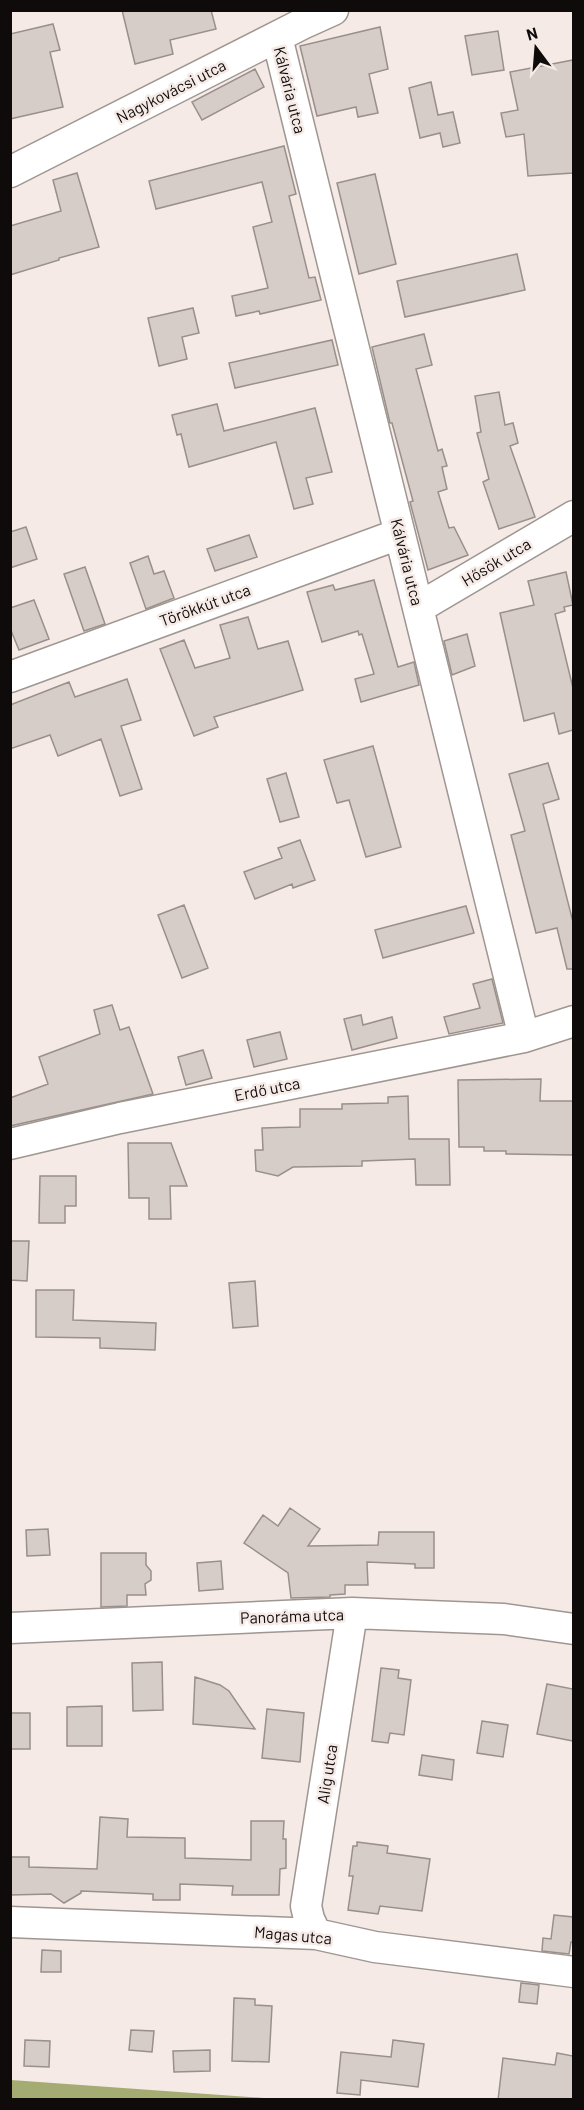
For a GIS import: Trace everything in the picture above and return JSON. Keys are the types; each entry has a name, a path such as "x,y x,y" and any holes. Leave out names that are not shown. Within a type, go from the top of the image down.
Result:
{"street":[{"name":"Nagykovácsi utca","path":"10,172 276,37 333,11"},
{"name":"Kálvária utca","path":"276,37 524,1037"},
{"name":"Hősök utca","path":"418,608 573,516"},
{"name":"Törökkút utca","path":"10,677 399,534"},
{"path":"524,1037 573,1022"},
{"name":"Erdő utca","path":"10,1144 120,1118 524,1037"},
{"name":"Panoráma utca","path":"10,1628 352,1613 504,1619 573,1629"},
{"name":"Alig utca","path":"316,1934 306,1906 352,1613"},
{"name":"Magas utca","path":"10,1922 316,1934 375,1947 573,1972"}],"green space":[{"path":"11,2080 278,2099 11,2099"}],"building":[{"path":"122,10 211,10 216,29 170,40 173,54 135,64"},
{"path":"53,24 60,50 50,52 63,107 10,119 10,34"},
{"path":"380,27 388,69 369,74 378,113 358,117 356,107 317,116 300,46"},
{"path":"498,31 504,70 472,75 465,36"},
{"path":"573,60 573,173 528,176 524,134 506,137 501,113 518,110 510,72"},
{"path":"255,69 264,87 202,120 192,102"},
{"path":"431,82 438,115 453,112 460,143 443,147 440,133 420,138 409,88"},
{"path":"284,146 296,194 289,196 309,278 315,277 321,300 260,314 259,311 236,316 232,296 268,288 253,227 272,222 262,182 156,209 149,181"},
{"path":"77,173 99,247 10,275 10,226 61,211 53,180"},
{"path":"375,174 396,264 359,274 337,183"},
{"path":"517,254 525,290 405,317 397,281"},
{"path":"193,308 199,333 182,337 187,359 159,366 148,318"},
{"path":"424,334 432,365 416,369 438,451 442,449 447,466 442,467 447,489 438,492 449,528 454,527 468,555 428,570 410,502 413,501 392,423 390,423 372,347"},
{"path":"332,340 338,365 235,388 229,363"},
{"path":"499,392 505,425 513,423 518,443 510,446 535,517 499,529 483,482 489,479 477,433 481,432 475,396"},
{"path":"217,404 224,431 315,408 332,472 306,478 313,504 294,509 276,442 189,467 181,434 177,435 172,415"},
{"path":"26,527 37,559 10,568 10,532"},
{"path":"249,535 257,557 215,571 207,549"},
{"path":"148,556 154,574 164,571 174,598 146,609 130,563"},
{"path":"85,567 105,624 84,631 64,574"},
{"path":"566,572 573,605 564,607 565,611 555,614 573,688 573,730 559,734 554,713 524,721 500,613 534,605 528,581"},
{"path":"374,580 398,667 414,662 419,685 361,702 355,679 374,674 362,634 359,635 358,631 322,642 307,592 333,585 335,590"},
{"path":"34,600 49,639 19,650 10,628 10,608"},
{"path":"248,617 258,649 288,641 303,690 214,717 218,727 194,736 160,649 184,640 195,668 230,658 220,625"},
{"path":"467,634 475,666 452,675 444,641"},
{"path":"127,679 141,720 121,726 142,789 120,796 101,739 58,756 50,735 10,749 10,705 69,682 75,697"},
{"path":"373,746 401,847 366,857 349,800 337,803 324,760"},
{"path":"548,763 559,799 543,804 573,922 573,969 567,969 557,928 536,933 511,835 525,831 509,774"},
{"path":"286,773 299,817 280,822 267,779"},
{"path":"300,840 315,880 293,888 292,884 255,899 244,872 282,858 278,848"},
{"path":"184,905 208,968 182,978 158,915"},
{"path":"466,906 474,933 383,958 375,930"},
{"path":"492,979 503,1023 449,1034 444,1017 480,1008 473,984"},
{"path":"112,1005 120,1030 129,1027 153,1094 10,1126 10,1098 48,1084 39,1057 100,1034 94,1010"},
{"path":"361,1015 363,1025 392,1017 397,1038 352,1050 344,1019"},
{"path":"280,1032 287,1059 254,1067 247,1040"},
{"path":"203,1050 212,1078 186,1085 178,1057"},
{"path":"541,1079 540,1101 573,1101 573,1155 506,1154 506,1151 484,1151 484,1147 459,1147 458,1080"},
{"path":"408,1096 409,1139 449,1139 450,1185 416,1185 415,1159 362,1161 362,1166 293,1167 278,1176 256,1171 255,1150 263,1150 262,1128 300,1127 300,1109 342,1109 342,1104 388,1103 388,1097"},
{"path":"128,1143 171,1143 187,1186 170,1186 171,1219 149,1219 149,1198 129,1198"},
{"path":"40,1176 76,1176 76,1206 65,1206 65,1223 39,1223"},
{"path":"10,1241 29,1241 27,1281 10,1280"},
{"path":"255,1281 258,1326 233,1328 229,1283"},
{"path":"36,1290 74,1290 73,1320 156,1323 155,1350 100,1348 100,1338 36,1337"},
{"path":"290,1508 320,1529 308,1546 378,1545 379,1532 434,1532 434,1568 415,1568 415,1564 367,1562 368,1585 345,1585 345,1594 330,1595 330,1597 291,1598 288,1573 244,1543 263,1515 278,1526"},
{"path":"48,1529 50,1555 27,1556 26,1530"},
{"path":"101,1553 146,1553 146,1565 151,1571 151,1580 145,1584 146,1595 127,1595 127,1606 101,1607"},
{"path":"221,1561 223,1589 199,1591 197,1563"},
{"path":"162,1662 163,1710 133,1711 132,1663"},
{"path":"381,1668 399,1670 398,1678 411,1680 404,1735 390,1733 388,1743 372,1741"},
{"path":"195,1677 220,1685 229,1691 255,1729 193,1724"},
{"path":"547,1684 573,1689 573,1741 537,1734"},
{"path":"102,1706 102,1746 67,1746 67,1707"},
{"path":"267,1709 304,1713 300,1762 262,1758"},
{"path":"10,1713 30,1713 30,1749 10,1749"},
{"path":"482,1721 508,1725 503,1757 477,1753"},
{"path":"422,1755 454,1760 452,1780 419,1775"},
{"path":"100,1817 128,1819 127,1837 185,1838 185,1858 251,1860 251,1821 284,1821 286,1868 280,1869 279,1895 232,1895 233,1886 180,1884 180,1900 153,1900 153,1894 81,1891 64,1903 51,1894 10,1895 10,1857 29,1857 29,1867 97,1869"},
{"path":"357,1842 388,1846 387,1853 430,1859 422,1911 380,1906 378,1914 348,1910 353,1876 349,1876 353,1846 357,1846"},
{"path":"554,1915 573,1917 573,1942 571,1942 569,1954 542,1951 543,1938 551,1939"},
{"path":"42,1950 61,1951 61,1972 41,1972"},
{"path":"521,1983 539,1985 537,2004 519,2002"},
{"path":"234,1998 255,1999 255,2005 272,2006 269,2062 232,2061"},
{"path":"131,2030 154,2031 152,2052 129,2050"},
{"path":"25,2040 50,2041 49,2067 24,2066"},
{"path":"393,2040 424,2044 418,2087 361,2080 360,2095 337,2093 341,2052 391,2057"},
{"path":"210,2050 210,2071 174,2072 173,2051"},
{"path":"557,2053 573,2056 573,2100 498,2100 503,2058 555,2065"}]}
